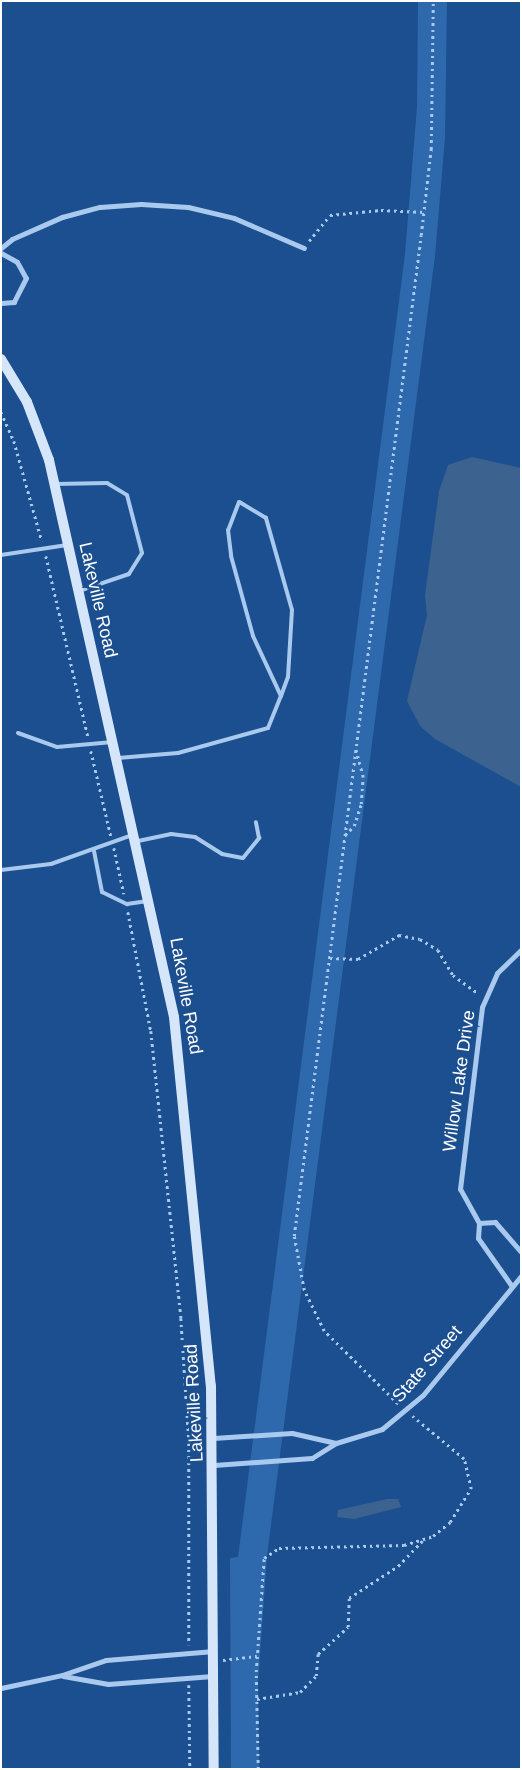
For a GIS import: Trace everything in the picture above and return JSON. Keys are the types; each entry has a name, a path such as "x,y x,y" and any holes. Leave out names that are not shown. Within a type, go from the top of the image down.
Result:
{"main road":[{"name":"Lakeville Road","path":"1,359 31,409 55,484 151,900 184,1091 213,1438 214,1769"}],"street":[{"path":"1,248 12,239 62,218 100,208 141,204 218,213 304,248"},
{"path":"1,253 17,262 26,278 14,302 1,303"},
{"name":"Willow Lake Drive","path":"511,1285 478,1238 479,1223 460,1189 472,1070 486,998 498,974 521,950"},
{"path":"479,1223 495,1222 521,1252"},
{"name":"State Street","path":"214,1465 312,1458 336,1443 382,1429 406,1411 511,1285 521,1276"},
{"name":"State Street","path":"213,1438 292,1433 336,1443"},
{"path":"1,1688 62,1676 106,1660 188,1653 214,1656"},
{"path":"62,1676 108,1684 214,1676"}],"lane":[{"path":"55,484 107,483 127,495 142,553 129,574 79,591"},
{"path":"118,758 178,753 268,728 281,696 288,678 292,610 266,518 238,502 228,530 231,556 252,636 281,696"},
{"path":"1,555 69,545"},
{"path":"18,733 57,747 90,747 115,742"},
{"path":"1,870 51,864 94,851 112,843 137,837 171,834 194,836 222,854 243,858 259,838 256,822"},
{"path":"94,851 102,892 127,904 151,900"}],"path":[{"path":"258,1769 257,1656 261,1566 272,1550 404,1545 423,1539 450,1522 464,1503 471,1489 470,1473 450,1443 406,1411 324,1331 297,1269 294,1236 424,212 431,148 433,1"},
{"path":"304,248 330,215 381,210 424,212"},
{"path":"1,412 14,441 44,549 127,904 152,1031 181,1318 190,1500 188,1653"},
{"path":"345,834 354,826 361,804 363,778 355,749"},
{"path":"329,958 358,959 390,938 420,938 438,950 467,987 486,998"},
{"path":"257,1700 300,1692 316,1676 318,1654 348,1627 349,1598 398,1566 423,1539"},
{"path":"214,1656 257,1656"},
{"path":"189,1678 190,1769"}],"shaded area":[{"path":"418,1 447,1 445,138 435,256 267,1556 258,1682 259,1769 231,1769 230,1558 238,1557 405,254 417,107"},
{"path":"472,457 521,468 521,787 435,739 420,726 407,701 427,615 425,595 439,491 448,465"},
{"path":"387,1499 398,1499 401,1507 354,1519 337,1517 338,1510"}]}
